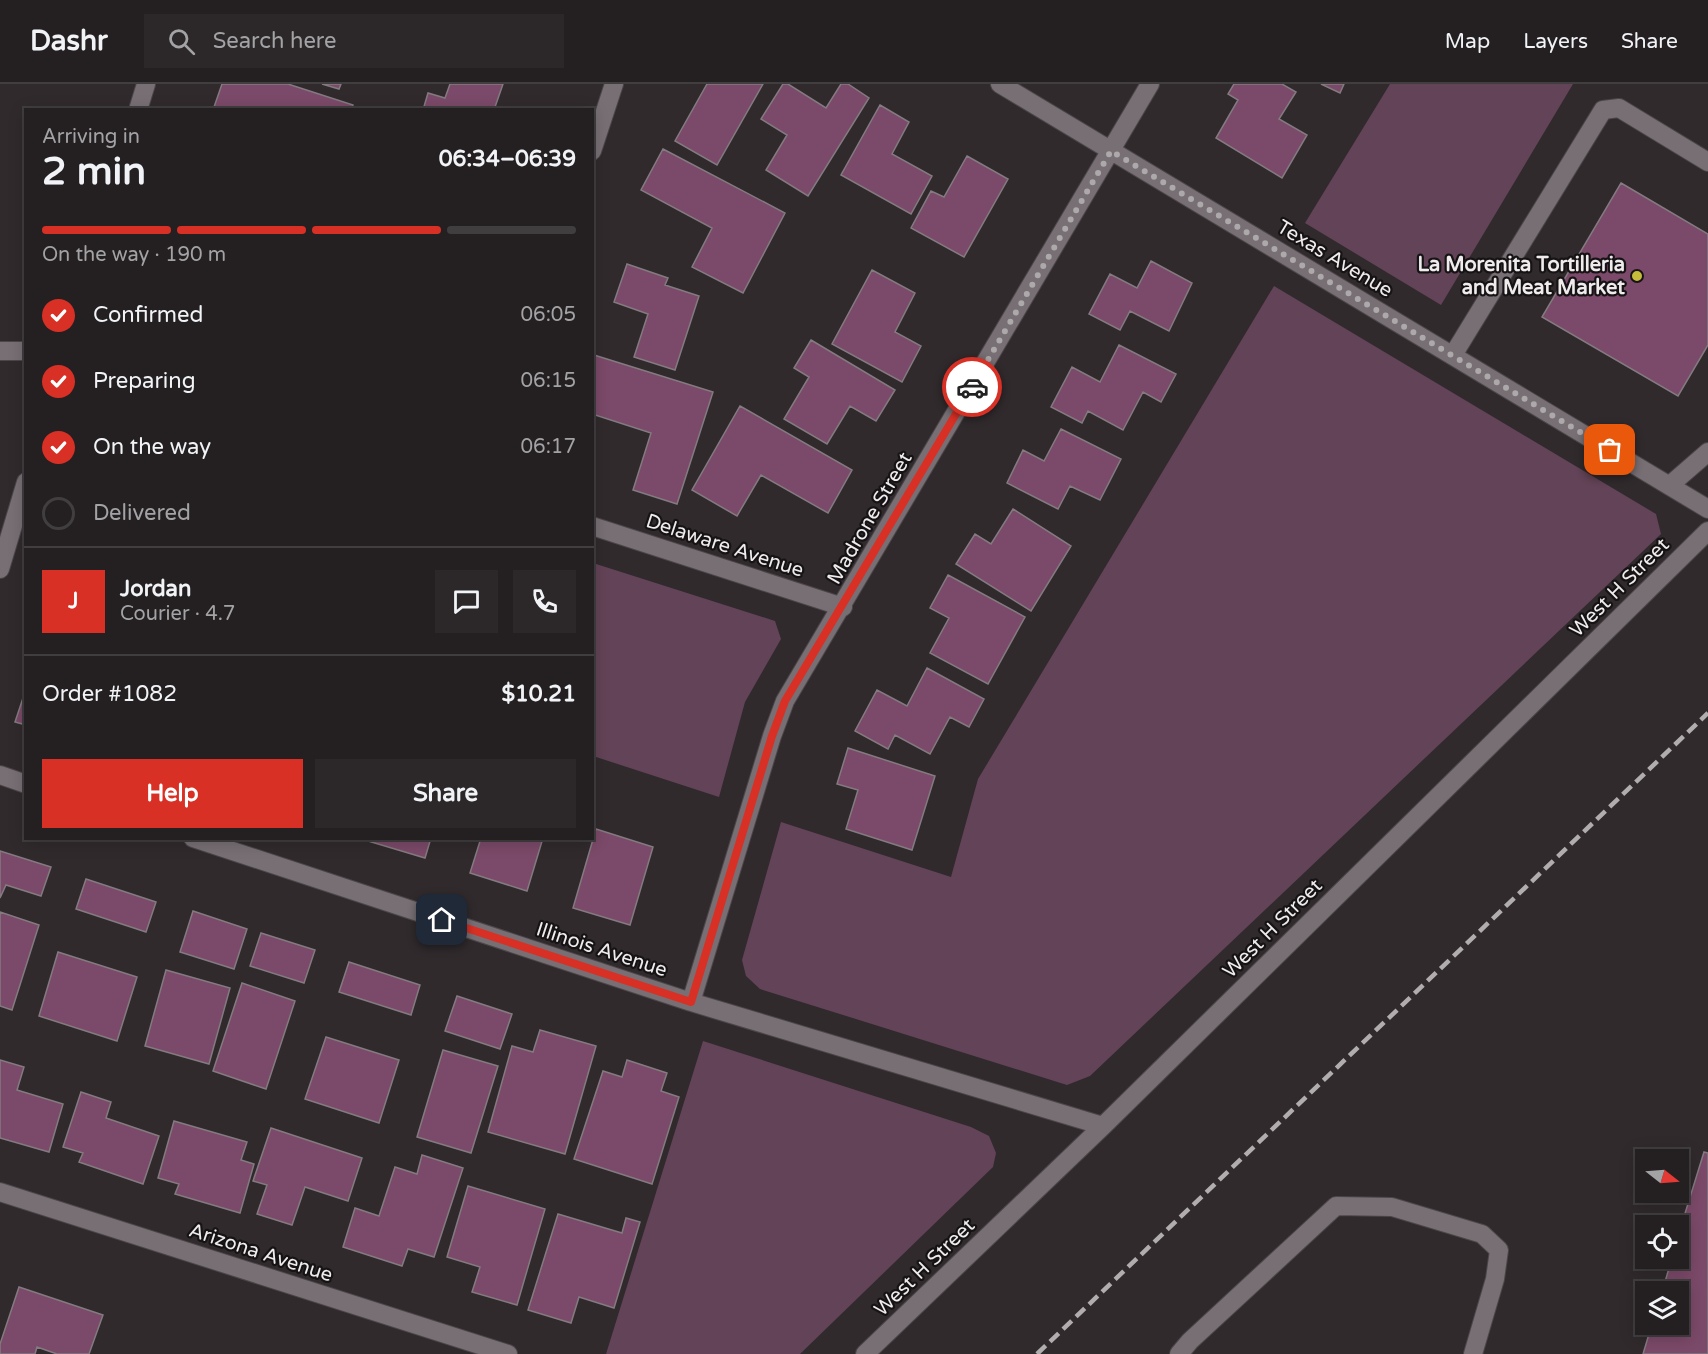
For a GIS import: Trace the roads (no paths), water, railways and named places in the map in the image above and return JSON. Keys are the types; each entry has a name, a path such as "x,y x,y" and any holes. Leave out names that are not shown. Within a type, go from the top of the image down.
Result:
{"street":[{"path":"139,108 146,84"},
{"path":"594,145 614,84"},
{"name":"Texas Avenue","path":"1000,84 1708,509"},
{"name":"Madrone Street","path":"691,1002 772,736 785,701 843,607 1150,84"},
{"path":"1453,355 1603,110 1619,108 1708,162"},
{"path":"0,351 24,351"},
{"path":"1670,485 1708,452"},
{"path":"0,569 24,489"},
{"name":"Delaware Avenue","path":"594,527 843,607"},
{"name":"West H Street","path":"865,1354 1103,1126 1708,531"},
{"path":"0,775 24,783"},
{"name":"Illinois Avenue","path":"199,840 691,1002 1103,1126"},
{"name":"Arizona Avenue","path":"0,1192 508,1354"},
{"path":"1179,1354 1190,1341 1336,1206 1392,1207 1482,1234 1499,1250 1495,1279 1473,1354"}],"railway":[{"path":"1037,1354 1708,713"}],"place":[{"name":"La Morenita Tortilleria and Meat Market","path":"1637,276"}]}
